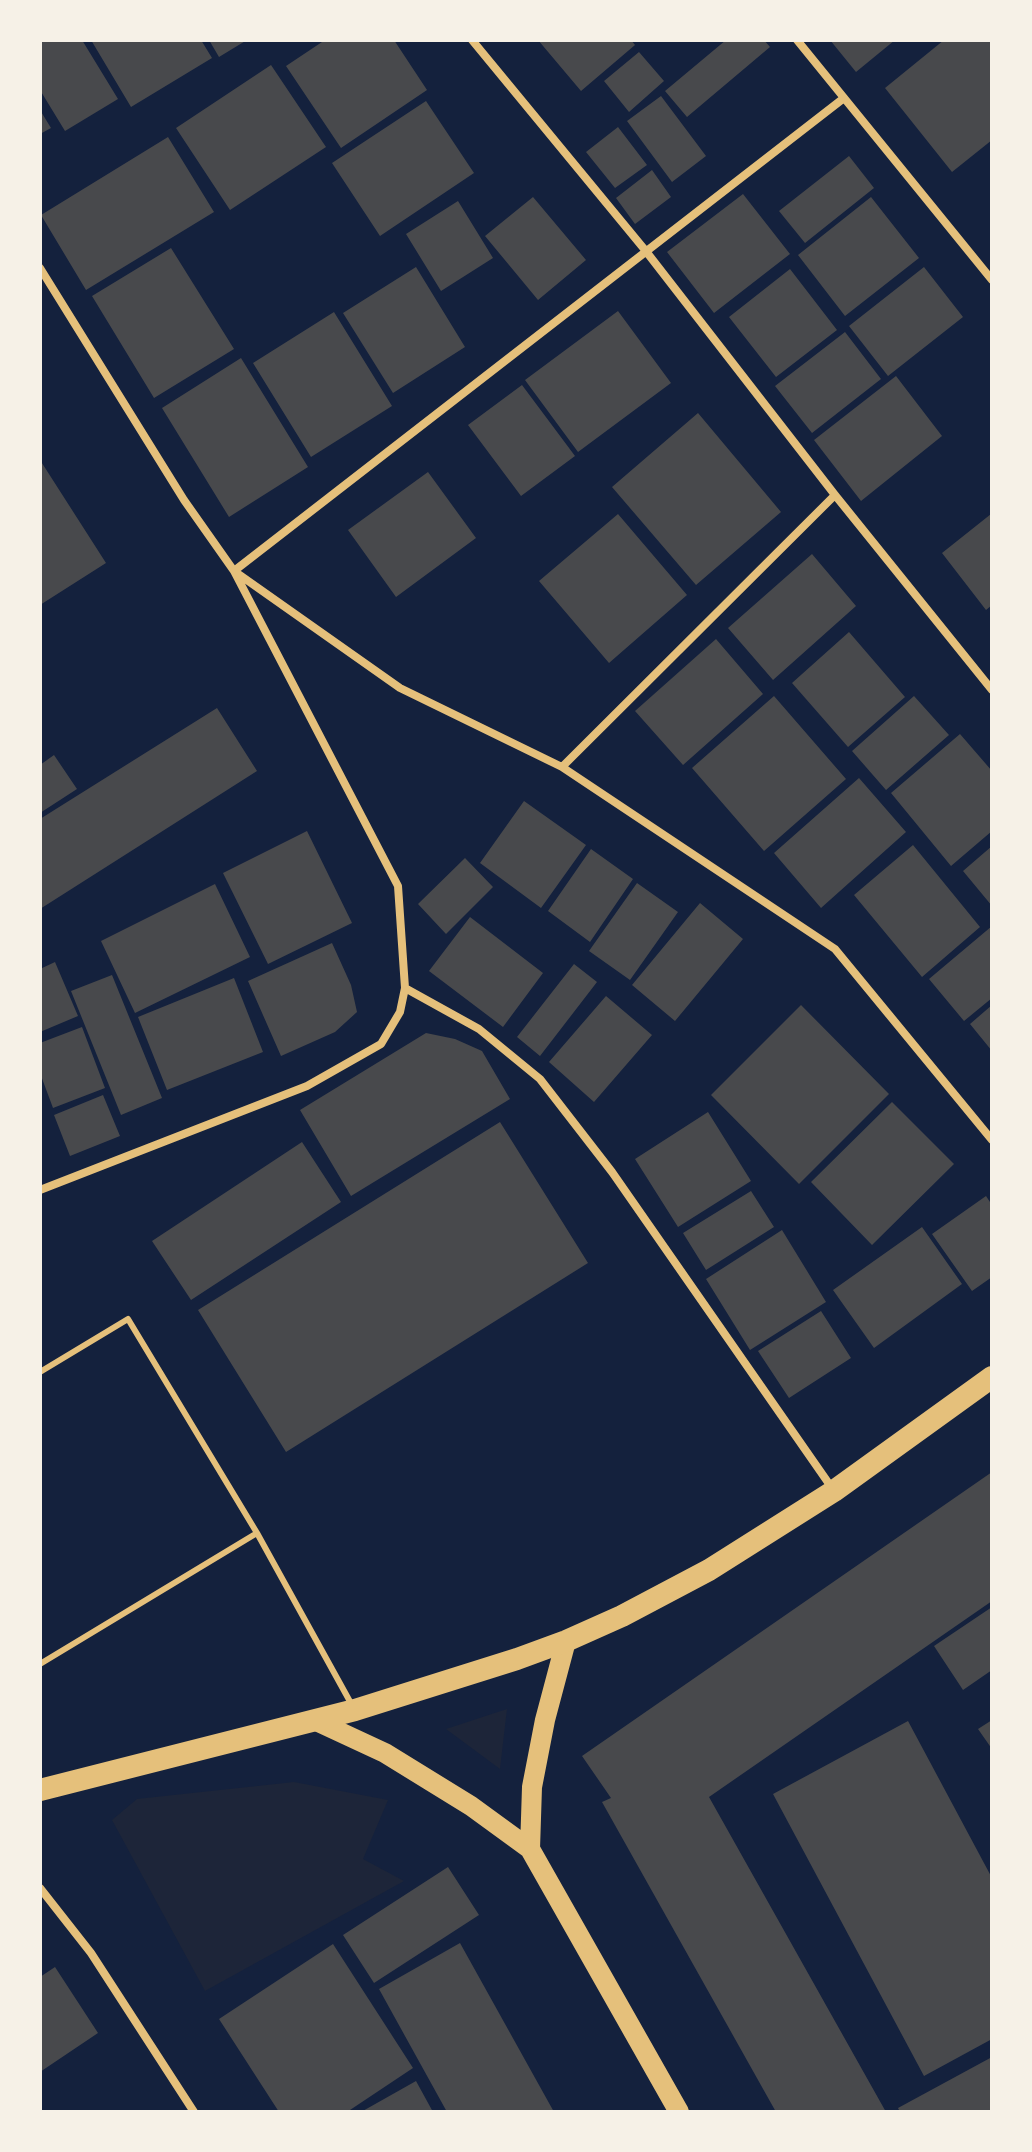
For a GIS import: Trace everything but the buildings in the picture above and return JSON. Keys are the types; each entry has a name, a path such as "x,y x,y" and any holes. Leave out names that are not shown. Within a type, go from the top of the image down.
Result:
{"highway":[{"path":"40,1790 355,1710 566,1641 622,1616 709,1570 834,1491 992,1377"}],"main road":[{"path":"530,1849 532,1787 545,1720 566,1641"},
{"path":"314,1720 385,1753 471,1806 530,1849 679,2112"}],"street":[{"path":"472,40 645,250 835,495 992,690"},
{"path":"797,40 992,280"},
{"path":"234,571 844,98"},
{"path":"40,268 184,500 234,571 398,886 405,988 400,1012 381,1044 307,1086 40,1190"},
{"path":"562,767 835,495"},
{"path":"234,571 400,688 562,767 835,949 992,1140"},
{"path":"405,988 479,1029 540,1079 612,1172 834,1491"},
{"path":"40,1888 91,1953 194,2112"}],"lane":[{"path":"40,1372 128,1319 257,1533 355,1710"},
{"path":"40,1664 257,1533"}],"shaded area":[{"path":"507,1709 500,1769 446,1729"},
{"path":"294,1782 388,1800 363,1859 404,1881 205,1991 112,1820 137,1799"}]}
